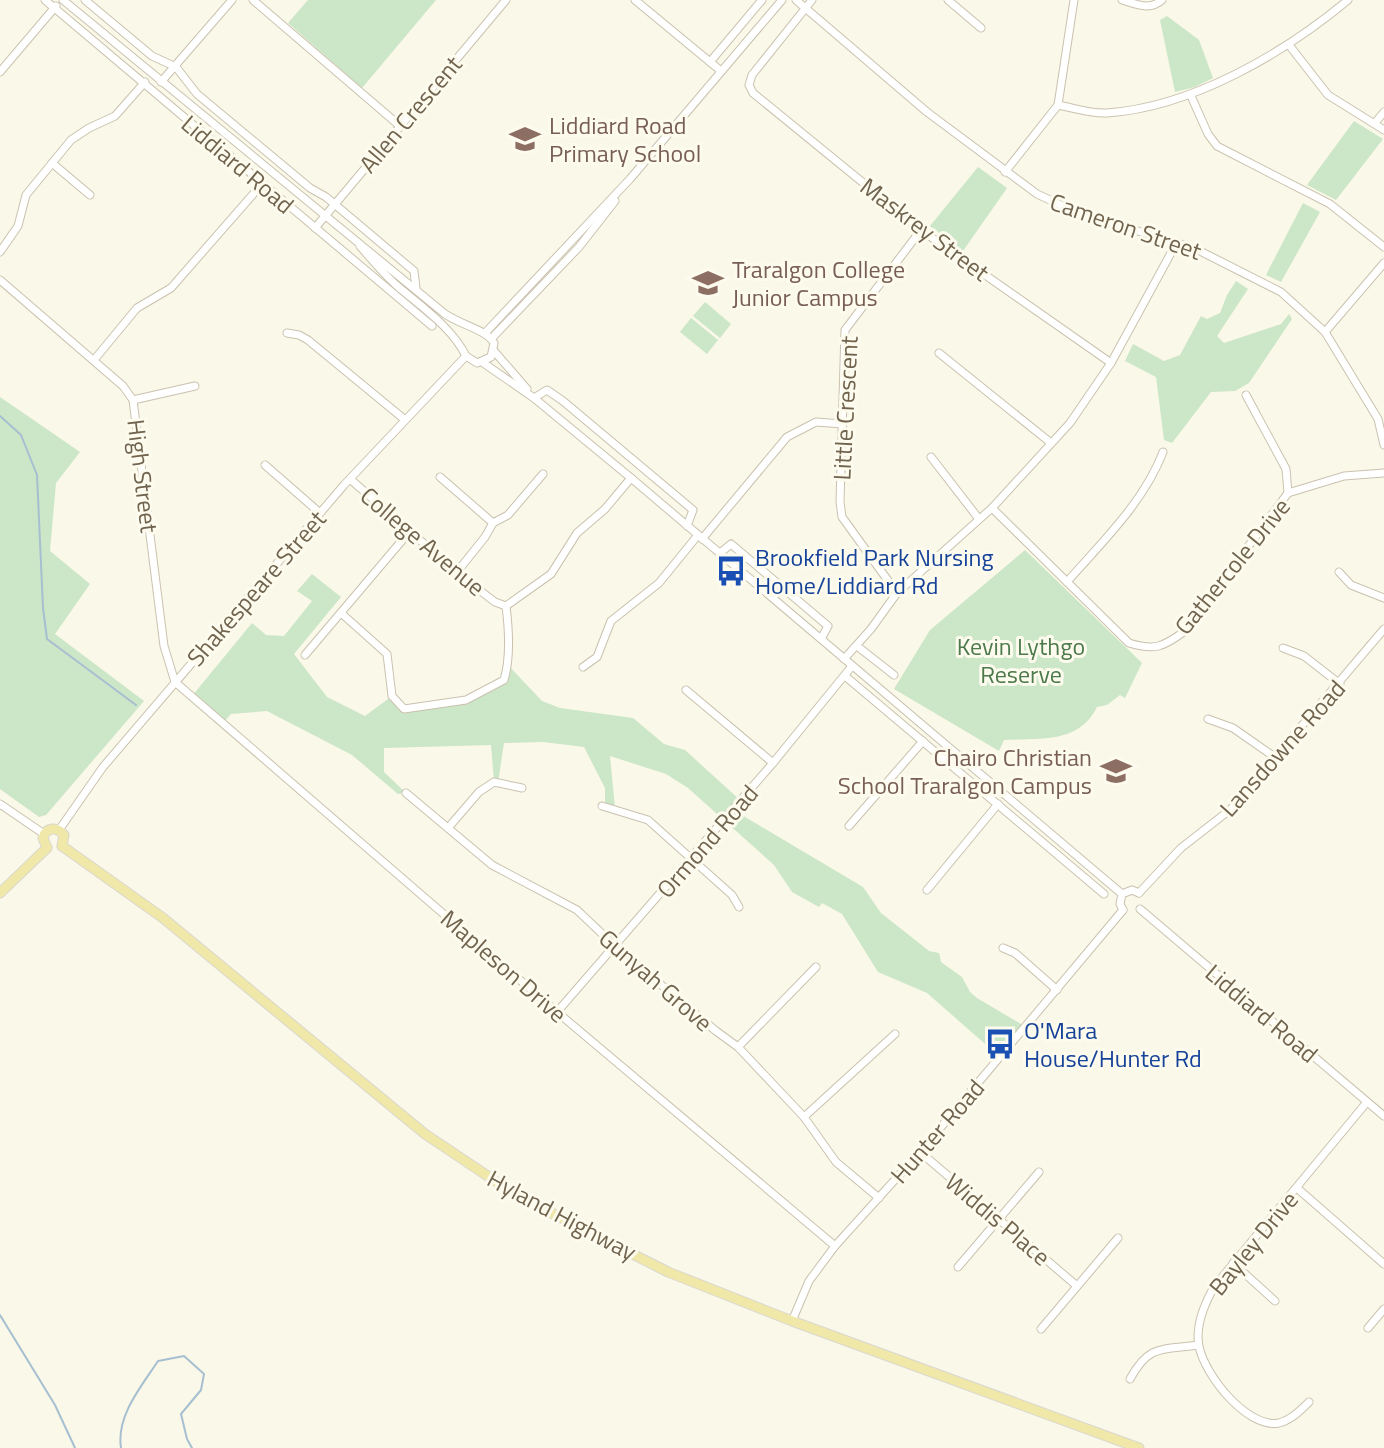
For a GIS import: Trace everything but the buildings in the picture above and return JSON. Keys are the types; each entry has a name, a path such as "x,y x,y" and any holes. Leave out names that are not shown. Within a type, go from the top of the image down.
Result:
{"main road":[{"path":"49,829 59,830 64,838 62,846 55,850 47,848 43,842 44,834 49,829"},
{"name":"Hyland Highway","path":"62,846 163,918 425,1134 516,1195 668,1272 792,1321 1139,1448"},
{"path":"0,893 47,848"}],"street":[{"name":"Liddiard Road","path":"45,0 432,326"},
{"name":"Liddiard Road","path":"62,0 360,246 445,314 475,331"},
{"path":"0,72 62,0"},
{"path":"85,0 152,56 176,67"},
{"path":"94,7 100,0"},
{"path":"161,82 232,0"},
{"path":"253,0 400,126"},
{"name":"Allen Crescent","path":"315,228 506,0"},
{"path":"635,0 721,71"},
{"path":"710,62 762,0"},
{"path":"489,335 579,247 630,179 782,0"},
{"name":"Cameron Street","path":"796,0 927,112 1005,172 1057,205 1196,249 1281,292 1325,332 1381,418 1384,445"},
{"path":"805,8 812,0"},
{"path":"948,0 981,28"},
{"path":"1005,172 1058,105 1074,0"},
{"path":"1122,0 1147,7 1156,6 1162,0"},
{"path":"1058,105 1109,113 1191,96 1289,45 1348,0"},
{"name":"Maskrey Street","path":"805,8 752,75 749,85 753,93 921,230 1111,363"},
{"path":"1289,45 1328,95 1384,130"},
{"name":"Liddiard Road","path":"176,67 197,94 414,271 416,288"},
{"path":"0,252 18,226 26,195 52,163 79,134 115,116 153,75"},
{"path":"1191,96 1197,114 1217,146 1330,204 1384,247"},
{"path":"1375,123 1384,112"},
{"path":"52,163 90,195"},
{"path":"94,360 137,308 171,288 262,184"},
{"name":"Little Crescent","path":"897,593 842,517 845,330 921,230"},
{"path":"844,659 897,593 992,508 1070,423 1111,363 1177,242"},
{"name":"Liddiard Road","path":"360,246 462,348"},
{"path":"1325,332 1384,263"},
{"name":"High Street","path":"0,280 130,393 164,646 175,682"},
{"path":"489,335 475,331 466,336 462,348 466,356 472,361 482,362 534,398 1122,894"},
{"path":"287,333 308,340 404,419"},
{"path":"489,335 494,351 534,398"},
{"path":"482,362 494,351"},
{"path":"939,353 1051,443"},
{"name":"Shakespeare Street","path":"59,830 103,767 320,513 404,419 466,356"},
{"path":"133,400 195,386"},
{"path":"534,398 547,390 693,510 687,526"},
{"path":"1246,395 1286,469 1288,493"},
{"path":"583,667 597,657 611,621 659,583 787,437 816,422 843,424"},
{"path":"1067,582 1126,514 1155,473 1163,452"},
{"path":"931,457 979,519"},
{"path":"265,465 320,513"},
{"name":"Gathercole Drive","path":"992,508 1129,643 1148,649 1168,643 1185,631 1288,493 1344,476 1384,473"},
{"path":"457,572 493,523 508,515 543,474"},
{"path":"440,477 493,523"},
{"name":"College Avenue","path":"350,479 457,572 495,602 506,606 551,574 577,533 605,509 631,478"},
{"path":"305,655 410,531"},
{"path":"720,553 731,544 828,626 821,639"},
{"path":"1339,572 1351,585 1384,598"},
{"path":"341,613 387,654 392,696 404,709 466,700 504,680 508,640 506,606"},
{"name":"Lansdowne Road","path":"1139,893 1181,848 1231,809 1384,629"},
{"path":"857,646 894,675"},
{"path":"1283,648 1304,656 1340,684"},
{"name":"Ormond Road","path":"557,1012 773,763 852,666"},
{"path":"845,676 1104,894"},
{"name":"Mapleson Drive","path":"175,682 557,1012 835,1246"},
{"path":"686,690 773,763"},
{"path":"1208,719 1233,728 1276,758"},
{"path":"849,826 923,741"},
{"path":"448,828 479,792 494,782 522,788"},
{"name":"Gunyah Grove","path":"406,793 492,865 577,910 616,947 738,1047 804,1117 836,1162 879,1198"},
{"path":"0,804 44,834"},
{"path":"927,890 998,804"},
{"path":"602,806 648,820 732,895 739,907"},
{"path":"1128,890 1139,893 1143,902 1140,909 1134,913 1123,910 1119,900 1122,894 1128,890"},
{"name":"Liddiard Road","path":"1140,909 1384,1116"},
{"name":"Hunter Road","path":"792,1321 809,1281 835,1246 920,1152 1123,910"},
{"path":"1003,948 1015,953 1057,990"},
{"path":"738,1047 816,967"},
{"path":"804,1117 895,1034"},
{"name":"Bayley Drive","path":"1198,1345 1204,1305 1214,1287 1367,1102"},
{"name":"Widdis Place","path":"920,1152 1077,1286"},
{"path":"958,1267 1039,1172"},
{"path":"1297,1188 1384,1264"},
{"path":"1041,1329 1118,1238"},
{"path":"1233,1263 1275,1301"},
{"path":"1368,1328 1384,1309"},
{"path":"1130,1379 1141,1358 1155,1352 1198,1345 1213,1381 1225,1395 1256,1418 1269,1424 1282,1423 1309,1402"}],"green space":[{"path":"308,0 436,0 362,88 288,23"},
{"path":"1167,16 1199,40 1213,78 1175,92 1160,20"},
{"path":"1354,121 1383,139 1336,200 1307,185"},
{"path":"978,167 1007,188 963,251 930,226"},
{"path":"1303,203 1320,212 1281,282 1266,275"},
{"path":"1236,281 1248,289 1217,336 1224,343 1281,324 1289,314 1292,319 1249,383 1235,391 1211,392 1172,443 1164,440 1156,377 1125,361 1133,344 1164,361 1180,355 1201,316 1207,319 1220,313"},
{"path":"705,302 731,324 720,338 693,316"},
{"path":"691,318 718,340 707,354 680,332"},
{"path":"0,397 80,452 56,483 50,551 90,584 55,634 144,701 46,815 39,817 0,789"},
{"name":"Kevin Lythgo Reserve","path":"1025,550 1142,663 1125,698 1120,695 1107,705 1097,707 1080,727 1057,737 1004,740 999,751 894,689 930,630"},
{"path":"312,574 341,597 294,654 327,697 365,716 392,696 405,707 457,702 503,679 508,665 542,701 560,708 633,718 664,744 685,750 741,801 735,808 745,817 863,887 881,913 929,951 939,953 941,962 962,977 970,992 1026,1027 1000,1057 927,993 878,972 842,914 822,903 819,907 792,892 774,865 688,788 666,774 610,756 615,808 605,807 605,788 584,747 543,742 504,743 498,783 494,782 491,745 384,748 384,772 406,793 398,794 352,755 267,711 231,714 223,723 192,696 252,623 266,635 284,636 312,601 297,591"}],"waterway":[{"path":"0,416 21,435 37,475 47,639 136,705"},
{"path":"0,1315 55,1405 75,1448"},
{"path":"121,1448 120,1436 126,1413 158,1361 184,1356 204,1374 201,1390 181,1414 192,1448"}],"place":[{"name":"Liddiard Road Primary School","path":"525,139"},
{"name":"Traralgon College Junior Campus","path":"708,283"},
{"name":"Brookfield Park Nursing Home/Liddiard Rd","path":"731,571"},
{"name":"Chairo Christian School Traralgon Campus","path":"1116,771"},
{"name":"O'Mara House/Hunter Rd","path":"1000,1044"}]}
